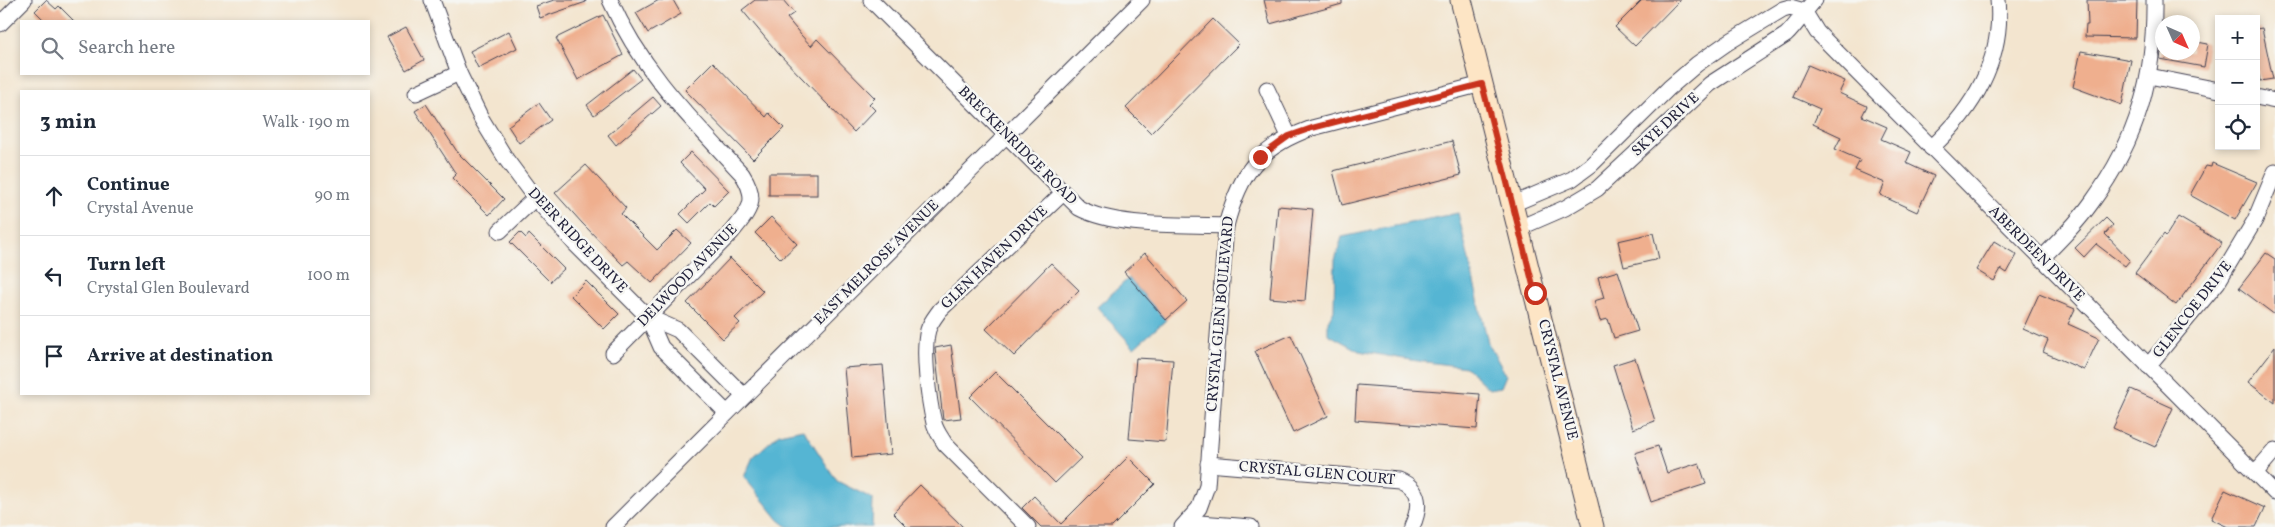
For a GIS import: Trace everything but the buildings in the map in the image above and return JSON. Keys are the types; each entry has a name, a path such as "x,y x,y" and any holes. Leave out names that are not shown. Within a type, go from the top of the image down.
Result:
{"street":[{"path":"0,24 24,0"},
{"name":"DEER RIDGE DRIVE","path":"432,0 458,74 480,118 506,159 535,198 575,244 648,317 678,330 744,396"},
{"name":"DELWOOD AVENUE","path":"610,0 642,59 670,97 742,174 752,194 748,213 732,232 613,353"},
{"name":"BRECKENRIDGE ROAD","path":"871,0 1079,208 1090,214 1108,219 1226,226"},
{"name":"EAST MELROSE AVENUE","path":"613,527 1142,0"},
{"name":"CRYSTAL AVENUE","path":"1461,0 1593,527"},
{"path":"1931,148 1952,129 1973,100 1984,80 1996,47 2000,12 1998,0"},
{"path":"2041,260 2077,222 2105,182 2128,140 2149,76 2154,0"},
{"name":"ABERDEEN DRIVE","path":"1810,5 1817,32 2041,260 2275,493"},
{"name":"SKYE DRIVE","path":"1512,204 1572,179 1592,165 1663,94 1697,64 1758,24 1790,7 1810,5"},
{"name":"SKYE DRIVE","path":"1519,228 1565,208 1597,189 1710,84 1786,35 1801,20 1810,5"},
{"path":"416,93 458,74"},
{"path":"2149,76 2215,89"},
{"name":"CRYSTAL GLEN BOULEVARD","path":"1185,525 1199,508 1204,497 1226,226 1234,197 1245,176 1269,149 1289,136 1312,128 1482,84"},
{"path":"1267,90 1289,136"},
{"path":"1663,94 1670,120"},
{"path":"2260,98 2275,101"},
{"name":"GLENCOE DRIVE","path":"2148,366 2218,282 2254,220 2275,172"},
{"name":"GLEN HAVEN DRIVE","path":"1028,527 945,444 939,435 933,416 926,364 926,340 928,329 940,310 1063,193"},
{"path":"500,231 535,198"},
{"name":"DEER RIDGE DRIVE","path":"648,317 661,347 727,413"},
{"path":"2255,473 2275,450"},
{"name":"CRYSTAL GLEN COURT","path":"1208,464 1399,480 1410,484 1417,494 1416,518 1412,527"},
{"path":"1185,525 1251,527"}],"water":[{"path":"1458,213 1488,343 1506,375 1501,387 1489,389 1466,367 1359,351 1328,334 1328,321 1334,310 1335,260 1342,237"},
{"path":"1129,278 1166,320 1134,348 1097,307"},
{"path":"803,429 837,481 873,499 872,527 788,527 779,520 744,477 753,457 779,434"}],"route":[{"path":"1260,157 1289,136 1312,128 1482,84 1535,293"}]}
